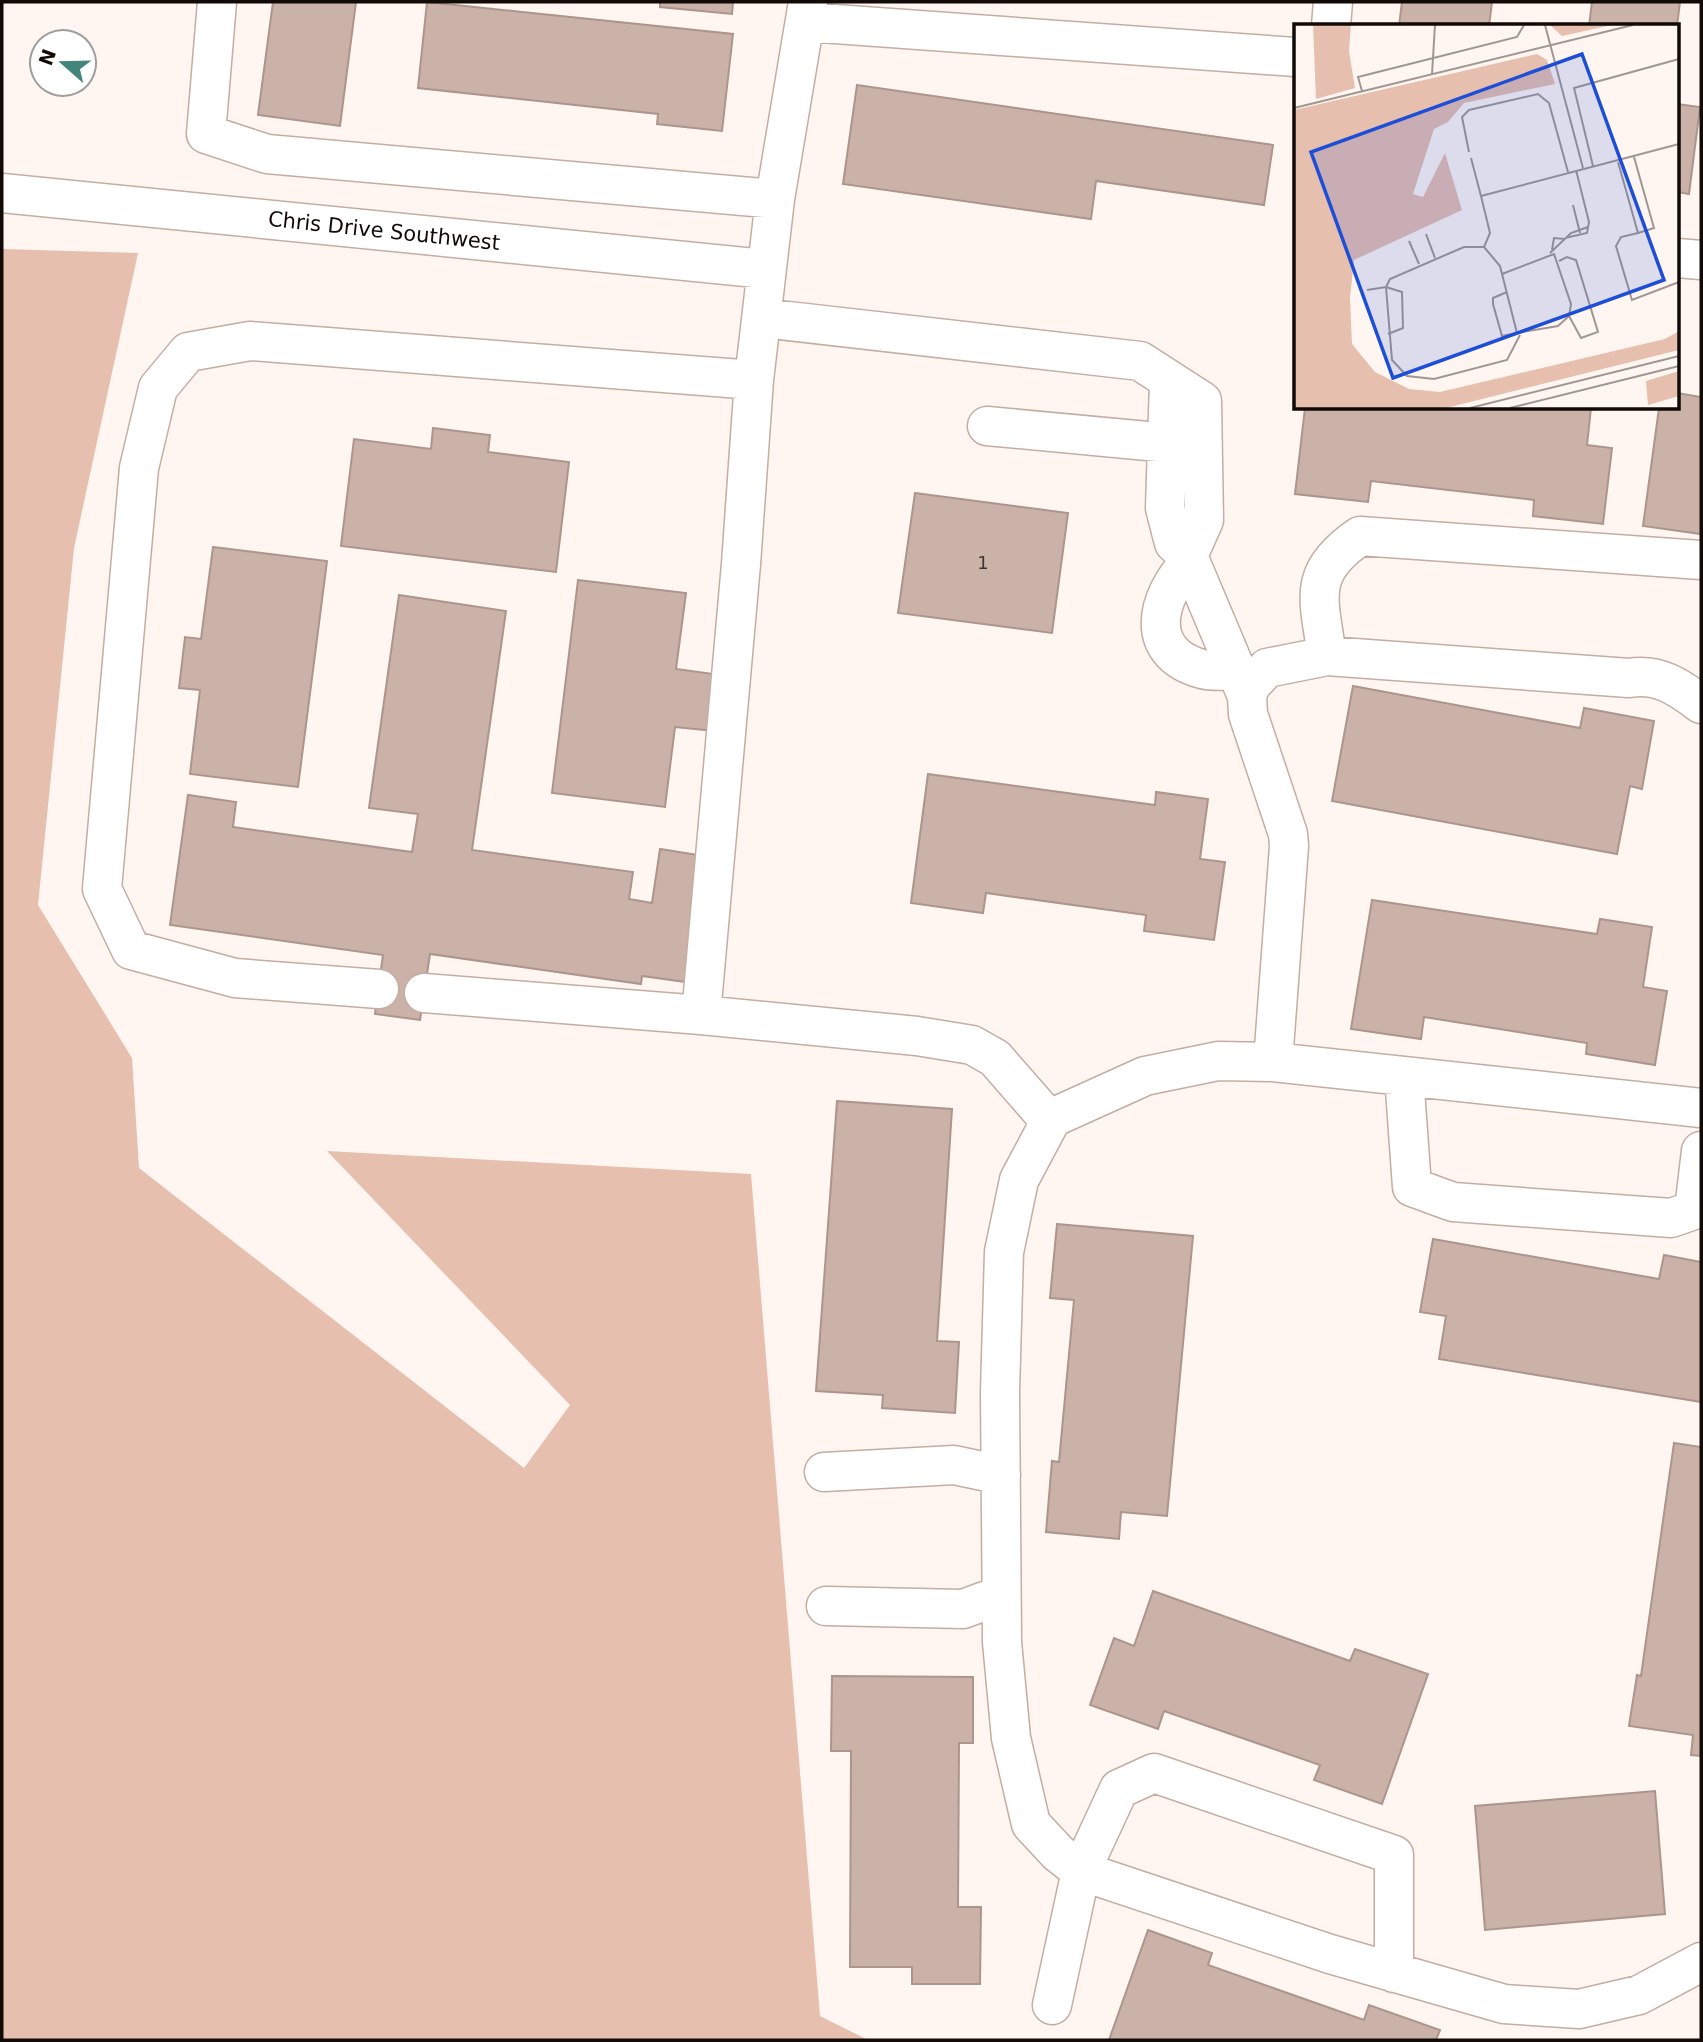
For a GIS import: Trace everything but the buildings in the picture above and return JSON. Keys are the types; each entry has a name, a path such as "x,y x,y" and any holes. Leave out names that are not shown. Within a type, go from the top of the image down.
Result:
{"street":[{"path":"217,2 206,134 267,154 775,199"},
{"path":"1331,24 1333,2"},
{"path":"701,1015 741,564 754,380 775,199 807,12 1294,57"},
{"name":"Chris Drive Southwest","path":"2,193 766,269"},
{"path":"1678,258 1701,260"},
{"path":"761,318 1140,361 1169,381 1184,445 1165,508 1174,543 1189,559 1241,684 1289,846 1273,1062"},
{"path":"379,989 235,978 131,950 102,889 139,468 158,388 188,352 250,341 754,380"},
{"path":"987,426 1184,445"},
{"path":"1326,656 1317,587 1337,552 1360,536 1701,560"},
{"path":"1189,559 1161,606 1160,634 1172,653 1185,663 1241,684 1251,685 1267,668 1326,656 1629,678 1644,676 1680,688 1701,704"},
{"path":"424,993 701,1015 917,1036 972,1045 995,1058 1043,1113 1052,1118"},
{"path":"1701,1108 1273,1062 1218,1061 1144,1076 1052,1118 1019,1180 1004,1252 1001,1475 1002,1642 1011,1738 1031,1824 1058,1853 1082,1871 1394,1973 1504,2004 1579,2009 1639,1995 1701,1962"},
{"path":"1404,1076 1412,1187 1453,1202 1671,1219 1694,1210 1701,1151"},
{"path":"824,1472 954,1465 1001,1475"},
{"path":"826,1606 963,1609 1001,1595"},
{"path":"1052,2005 1082,1871 1119,1789 1154,1773 1394,1855 1394,1973"}],"shaded area":[{"path":"2,249 138,253 74,548 38,905 132,1058 139,1168 524,1468 570,1405 327,1151 751,1174 820,2016 868,2040 2,2040"}]}
